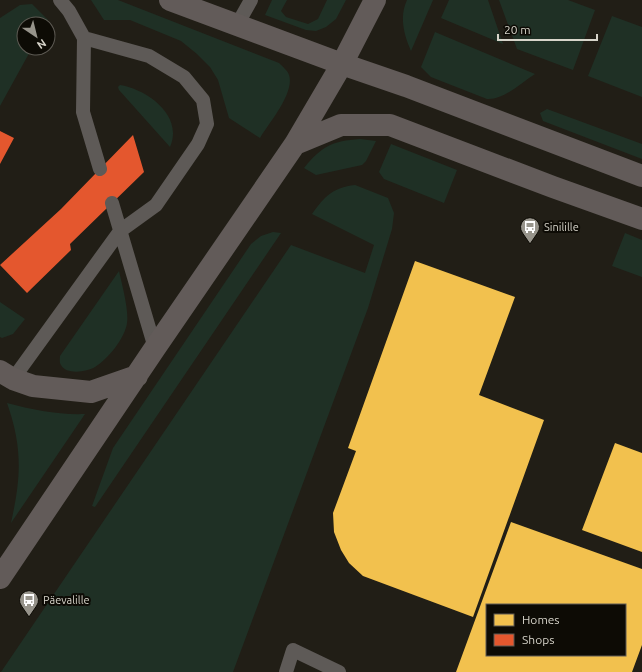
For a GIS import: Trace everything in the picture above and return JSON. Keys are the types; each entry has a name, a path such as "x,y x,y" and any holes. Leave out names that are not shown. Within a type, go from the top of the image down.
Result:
{"main road":[{"path":"170,0 342,64 406,86 642,176"},
{"path":"0,578 295,144 342,64 375,0"},
{"path":"295,144 341,125 390,126 642,219"},
{"path":"6,375 33,386 91,392 137,376"}],"lane":[{"path":"60,0 69,11 84,38 83,112 100,169"},
{"path":"237,25 251,0"},
{"path":"6,375 120,231 156,205 198,144 207,124 203,100 184,77 149,56 84,38"},
{"path":"112,203 155,348"},
{"path":"286,672 293,650 339,672"}],"green space":[{"path":"91,0 118,0 279,63 289,75 290,82 288,90 280,108 260,138 229,118 218,80 210,67 197,54 181,41 130,20 104,20"},
{"path":"272,0 287,0 281,11 286,17 308,24 318,19 327,0 346,0 336,19 326,27 316,31 306,30 265,15"},
{"path":"407,0 433,0 411,51 403,26 403,13"},
{"path":"449,0 488,0 503,44 441,18"},
{"path":"499,0 568,0 595,10 573,70 517,49"},
{"path":"32,4 44,16 16,16 16,56 28,56 0,106 0,18 20,5"},
{"path":"612,16 642,27 642,97 588,76"},
{"path":"435,32 535,74 506,94 493,99 487,99 431,77 421,67"},
{"path":"120,85 141,92 151,98 167,114 172,124 173,135 170,147 119,90 118,87"},
{"path":"547,109 642,144 642,159 543,121 540,113"},
{"path":"360,139 376,141 366,161 362,165 316,175 304,168 316,154 328,146 342,141"},
{"path":"391,144 457,170 444,203 384,179 379,172"},
{"path":"355,185 388,198 394,213 392,229 368,308 233,672 1,672 291,245 365,273 374,245 312,214 321,202 330,194 340,188"},
{"path":"273,232 281,233 95,507 92,506 113,448 251,244 261,236"},
{"path":"625,233 642,240 642,277 612,266"},
{"path":"119,271 127,311 126,329 123,335 110,354 95,367 77,372 67,370 60,364 60,356"},
{"path":"0,302 25,319 13,334 2,338 0,337"},
{"path":"7,403 46,412 85,414 11,523 17,491 19,463 16,435"}],"building: Homes":[{"path":"415,261 515,297 479,395 544,420 473,617 363,576 349,563 341,550 334,532 333,513 356,451 348,448"},
{"path":"615,443 642,453 642,552 582,530"},
{"path":"511,522 642,569 642,645 632,672 456,672"}],"building: Shops":[{"path":"0,131 14,138 0,164"},
{"path":"133,135 144,172 70,244 71,250 27,293 0,265 61,209"}],"place":[{"name":"Sinilille","path":"530,244"},
{"name":"Päevalille","path":"29,617"}]}
